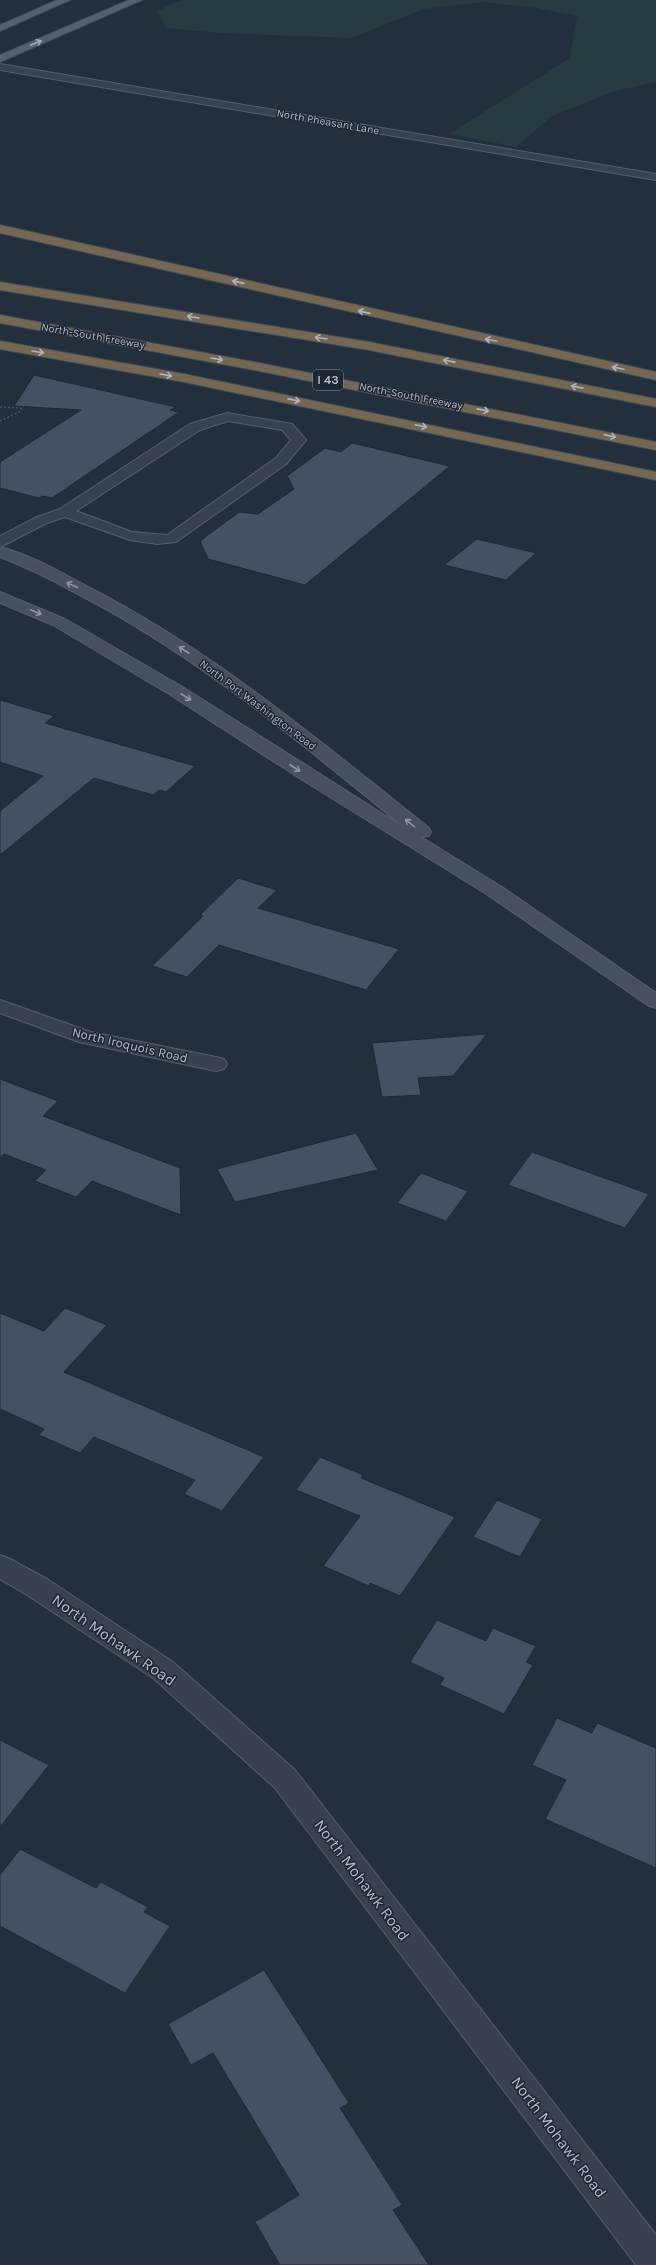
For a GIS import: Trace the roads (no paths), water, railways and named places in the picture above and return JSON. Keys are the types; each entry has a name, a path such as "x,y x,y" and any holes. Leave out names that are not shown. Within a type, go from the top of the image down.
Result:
{"highway":[{"path":"0,229 149,261 394,319 656,376"},
{"path":"0,286 369,346 656,403"},
{"name":"North-South Freeway","path":"0,320 261,367 656,446"},
{"path":"0,345 184,378 656,476"}],"main road":[{"path":"0,28 65,0"},
{"path":"0,58 137,0"},
{"name":"North Port Washington Road","path":"0,552 100,598 188,652 298,734 495,891"},
{"name":"North Port Washington Road","path":"0,597 59,622 175,690 310,777 495,891 656,1002"}],"street":[{"name":"North Pheasant Lane","path":"0,67 656,177"},
{"path":"0,542 42,520 66,512 195,426 227,417 287,428 299,440 281,461 171,539 156,541 128,536 66,512"},
{"name":"North Iroquois Road","path":"0,1006 86,1037 216,1064"},
{"name":"North Mohawk Road","path":"0,1566 37,1586 162,1670 285,1779 656,2263"}]}
